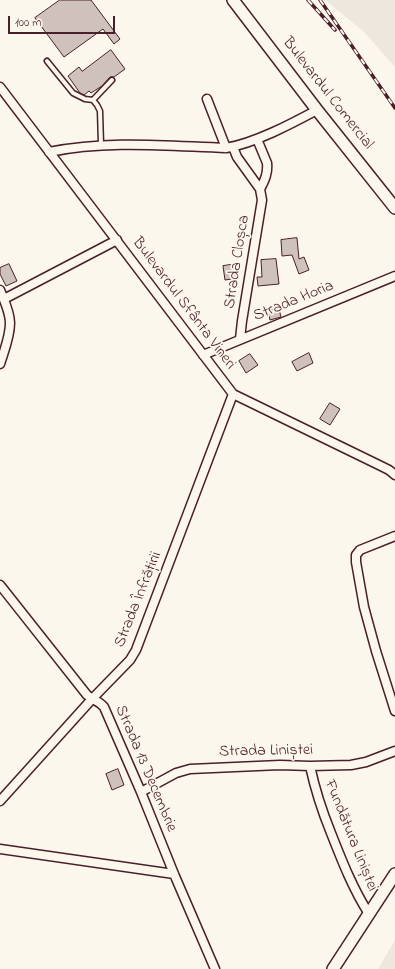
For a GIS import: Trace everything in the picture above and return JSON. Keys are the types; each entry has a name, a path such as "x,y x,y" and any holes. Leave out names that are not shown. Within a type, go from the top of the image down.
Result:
{"main road":[{"name":"Bulevardul Comercial","path":"233,0 317,110 395,208"},
{"path":"333,969 395,874"}],"street":[{"name":"Bulevardul Sfânta Vineri","path":"0,87 233,394 390,470 395,476"},
{"path":"208,99 229,148 260,189"},
{"path":"49,152 70,147 101,144 141,144 229,148 257,139 317,110"},
{"name":"Strada Cloșca","path":"240,339 262,200 260,189 267,172 267,163 257,139"},
{"path":"4,299 117,240"},
{"name":"Strada Horia","path":"203,355 395,276"},
{"path":"0,290 9,312 10,322 9,332 0,364"},
{"name":"Strada Înfrățirii","path":"0,801 92,699 130,660 136,650 233,394"},
{"path":"395,536 360,550 356,555 364,607 395,711"},
{"name":"Strada 13 Decembrie","path":"0,586 87,696 98,701 104,707 141,792 174,874 216,969"},
{"name":"Strada Liniștei","path":"141,792 176,773 190,769 259,765 351,765 366,762 395,751"},
{"name":"Fundătura Liniștei","path":"310,766 320,806 357,895 369,914"},
{"path":"0,849 174,874"}],"lane":[{"path":"47,61 73,93 85,99 93,100 97,105 100,111 101,144"},
{"path":"93,100 112,80"}],"shaded area":[{"path":"325,0 395,0 395,67 364,32"},
{"path":"395,940 395,969 378,969"}],"building":[{"path":"60,0 91,0 120,39 114,44 103,29 64,57 35,18"},
{"path":"111,50 125,69 114,77 110,77 102,86 91,93 89,91 84,95 80,93 68,76 79,67 82,71"},
{"path":"297,238 299,259 304,257 309,270 299,274 292,255 282,256 281,240"},
{"path":"276,259 279,284 258,286 257,277 262,277 261,260"},
{"path":"9,264 17,281 6,286 0,274 0,268"},
{"path":"237,264 239,278 225,280 223,266"},
{"path":"279,309 281,317 270,320 268,311"},
{"path":"309,353 313,363 297,371 292,362"},
{"path":"250,354 258,365 246,373 239,361"},
{"path":"330,403 340,409 330,425 320,419"},
{"path":"118,769 124,785 112,790 106,774"}],"railway":[{"path":"308,0 335,30"},
{"path":"320,0 395,108"}]}
